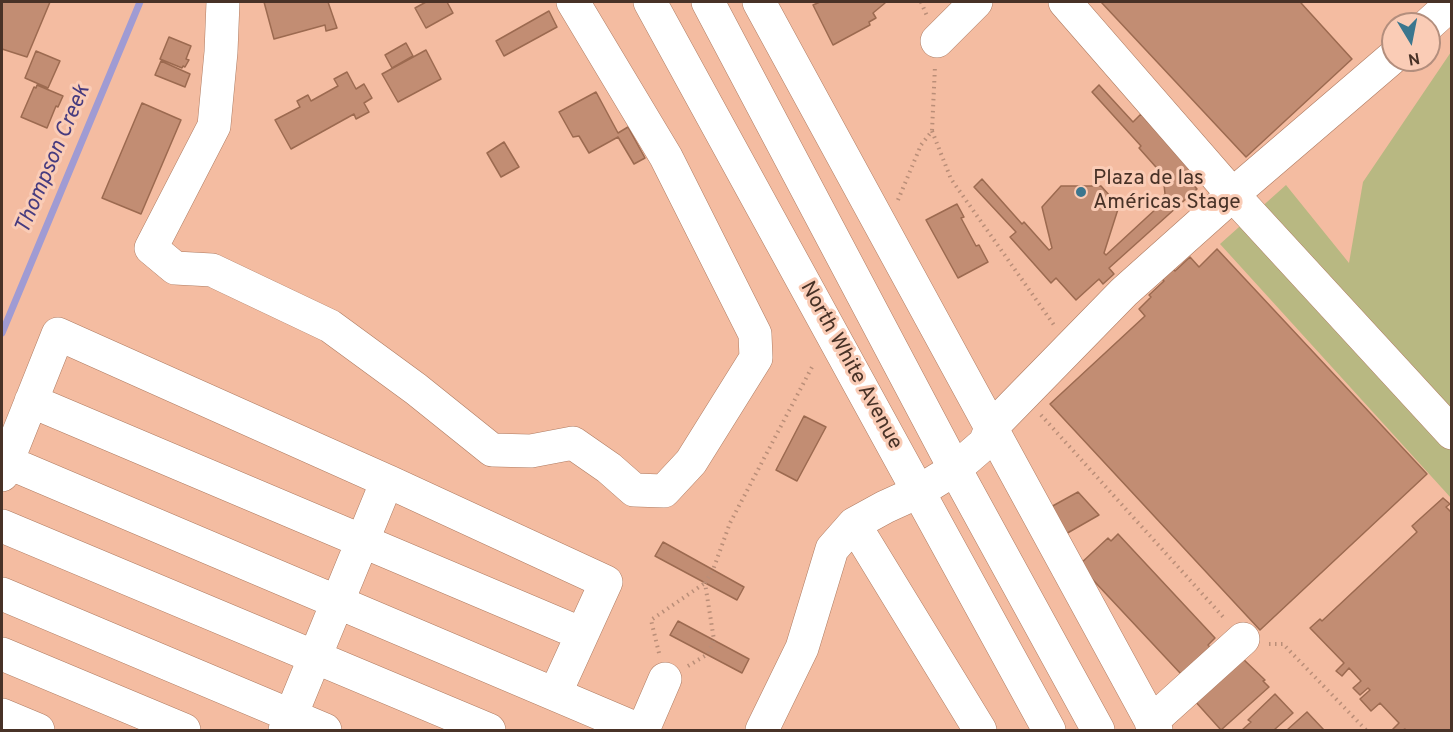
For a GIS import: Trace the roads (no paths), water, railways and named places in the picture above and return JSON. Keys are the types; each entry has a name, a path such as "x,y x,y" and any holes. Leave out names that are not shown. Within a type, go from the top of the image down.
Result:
{"main road":[{"path":"223,2 214,126 151,249 175,268 212,270 330,326 416,389 492,450 531,452 573,443 609,468 634,490 664,491 691,462 756,357 755,334 666,157 573,2"},
{"name":"North White Avenue","path":"650,2 1049,730"},
{"name":"North White Avenue","path":"708,2 955,470 1098,730"},
{"path":"759,2 988,436 1154,726 1243,639"},
{"path":"937,41 976,2"},
{"path":"1065,2 1233,195 1452,433"},
{"path":"762,730 802,648 832,549 854,524 918,492 955,470 988,436 1023,394 1124,292 1381,67"},
{"path":"555,694 606,582 58,334 4,469 338,603 555,694 641,730 665,679"},
{"path":"31,401 582,634"},
{"path":"288,723 387,481"},
{"path":"854,524 980,730"},
{"path":"2,526 489,730"},
{"path":"2,594 288,723 325,730"},
{"path":"2,654 184,730"},
{"path":"2,715 38,730"}],"waterway":[{"name":"Thompson Creek","path":"2,333 140,2"}],"place":[{"name":"Plaza de las Américas Stage","path":"1081,192"}]}
